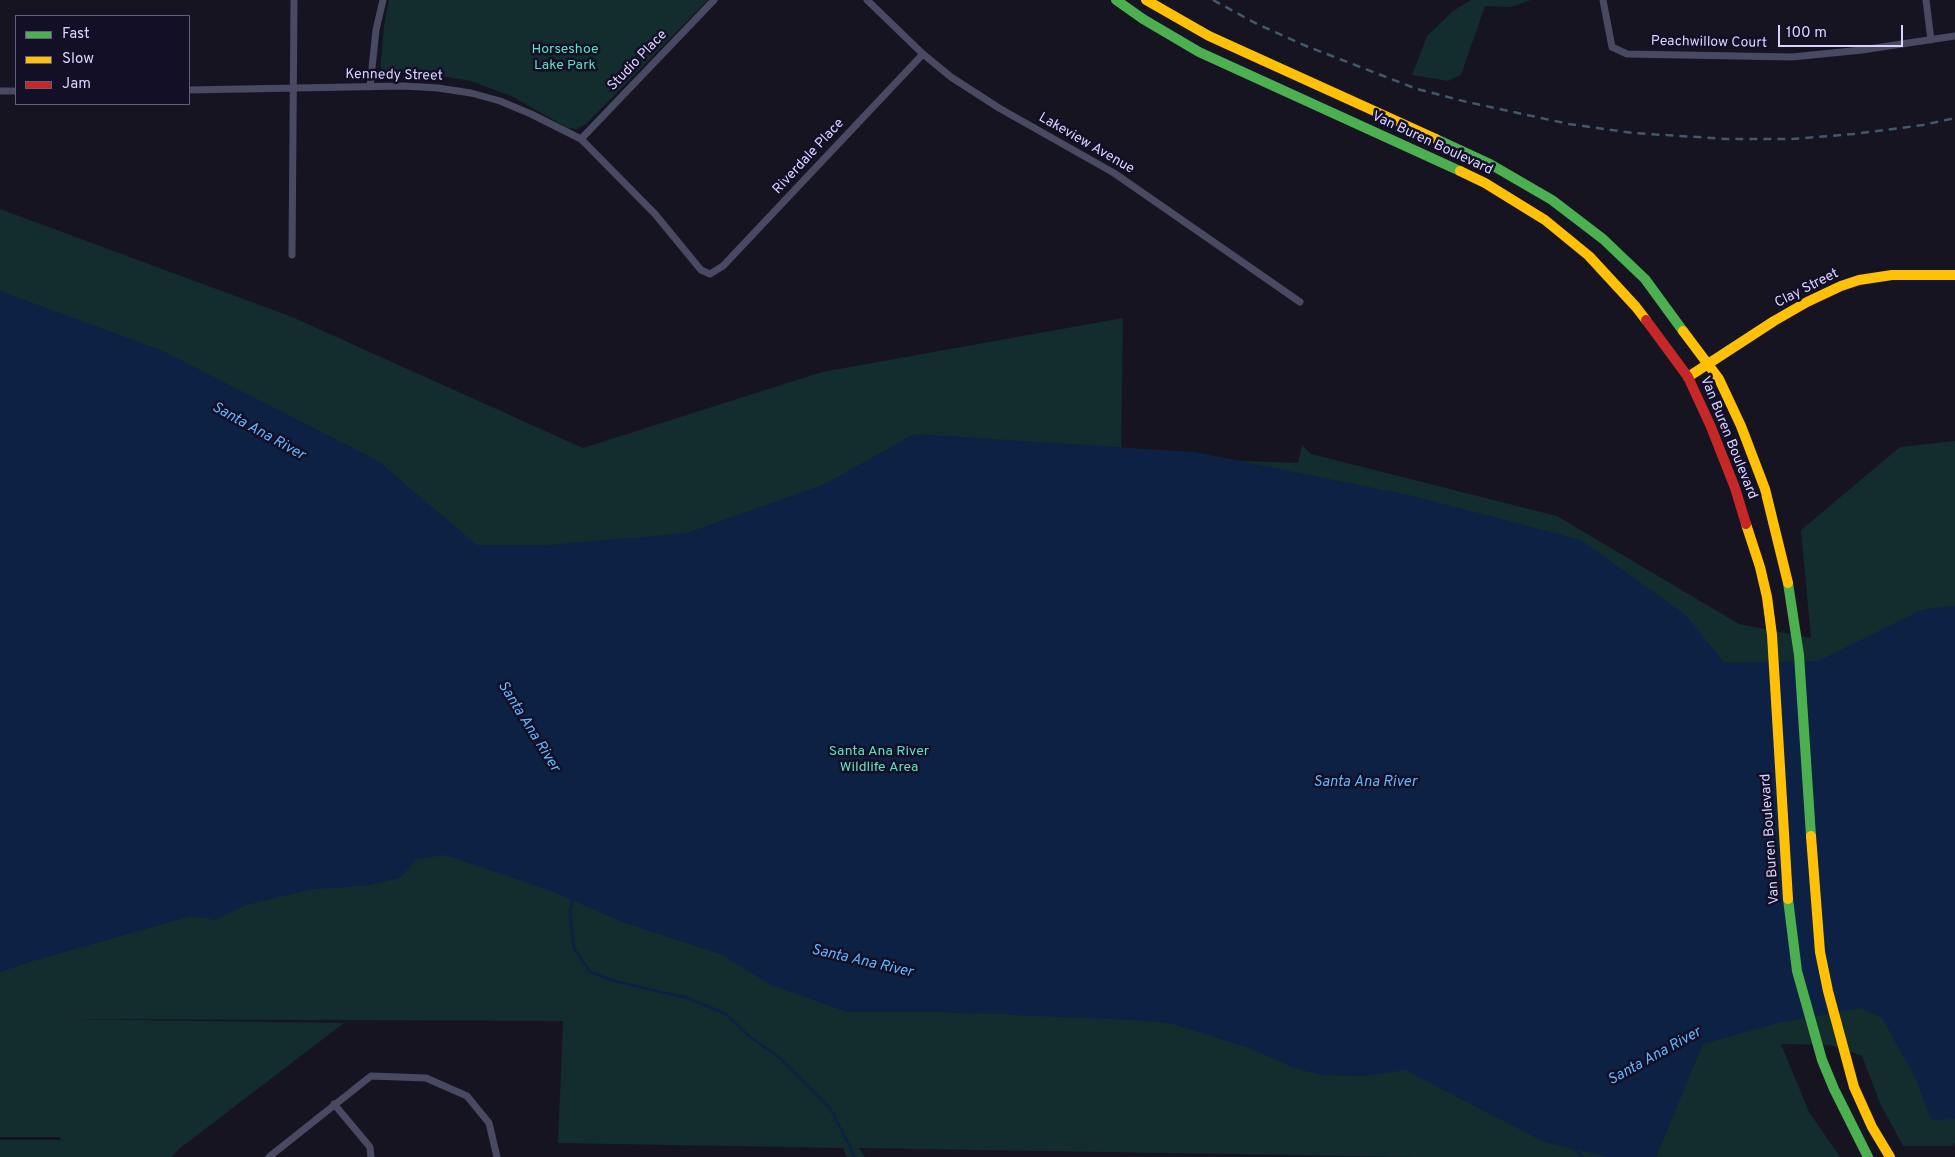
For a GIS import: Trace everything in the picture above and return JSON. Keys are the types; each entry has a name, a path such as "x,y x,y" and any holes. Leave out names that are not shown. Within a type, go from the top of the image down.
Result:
{"main road":[{"name":"Van Buren Boulevard","path":"1116,0 1142,19 1199,52 1485,184 1545,220 1589,256 1604,271 1636,307 1688,377 1712,427 1735,488 1752,540 1767,597 1774,660 1787,892 1793,949 1822,1060 1834,1089 1868,1157"},
{"name":"Van Buren Boulevard","path":"1146,0 1218,40 1490,164 1552,200 1603,239 1645,279 1719,379 1739,421 1766,491 1787,576 1799,655 1820,952 1828,991 1854,1087 1872,1127 1890,1157"},
{"name":"Clay Street","path":"1688,377 1782,317 1841,286 1859,280 1892,275 1955,275"}],"street":[{"path":"292,256 294,0"},
{"path":"370,87 376,30 383,0"},
{"name":"Studio Place","path":"581,139 714,0"},
{"name":"Lakeview Avenue","path":"867,0 923,54 951,77 999,108 1114,173 1300,302"},
{"name":"Peachwillow Court","path":"1603,0 1612,47 1627,54 1792,57 1955,36"},
{"path":"1926,0 1932,40"},
{"name":"Riverdale Place","path":"710,274 723,266 923,54"},
{"name":"Kennedy Street","path":"190,90 421,87 471,93 500,101 581,139 655,214 701,270 710,274"},
{"path":"0,91 15,91"},
{"path":"269,1157 371,1076 426,1078 467,1096 489,1123 497,1157"},
{"path":"334,1104 370,1147 370,1157"}],"green space":[{"name":"Horseshoe Lake Park","path":"389,0 708,0 586,124 577,129 568,128 511,96 471,81 436,75 380,73 384,25"},
{"path":"1471,0 1531,0 1511,7 1485,6 1461,75 1448,81 1412,75 1427,36 1453,11"},
{"name":"Santa Ana River","path":"0,209 292,317 583,448 822,372 1123,318 1121,456 1298,463 1302,445 1311,454 1557,516 1739,624 1811,638 1801,530 1900,447 1955,441 1955,1143 1952,1146 1903,1146 1880,1103 1862,1056 1830,1045 1781,1044 1809,1112 1840,1157 1412,1157 859,1148 865,1157 847,1157 843,1148 558,1143 563,1021 65,1019 344,1023 171,1157 0,1157 0,1140 61,1140 60,1137 0,1137"}],"water":[{"name":"Santa Ana River","path":"0,291 163,351 378,461 477,545 548,545 687,533 825,484 914,434 1195,452 1413,496 1581,540 1687,616 1724,663 1818,661 1924,609 1955,606 1955,1119 1931,1120 1916,1079 1882,1018 1860,1008 1778,1023 1703,1044 1656,1157 1608,1157 1544,1142 1405,1070 1365,1076 1321,1075 1294,1068 1252,1049 1173,1024 1136,1020 937,1012 847,1012 771,985 720,954 622,922 554,892 445,855 417,859 400,878 365,886 313,889 246,905 216,920 191,916 0,972"}],"waterway":[{"path":"573,897 570,912 574,948 590,972 618,982 688,998 726,1014 749,1036 780,1058 830,1108 855,1157"},
{"path":"1571,1147 1583,1157"}],"railway":[{"path":"1213,0 1257,24 1306,46 1417,89 1569,124 1633,133 1727,139 1792,139 1854,134 1923,125 1955,118"}],"traffic: fast":[{"path":"1116,0 1143,19 1199,52 1460,171"},
{"path":"1436,139 1490,164 1552,200 1603,239 1645,279 1683,331"},
{"path":"1788,583 1799,655 1811,836"},
{"path":"1788,899 1797,971 1822,1060 1834,1089 1868,1157"}],"traffic: slow":[{"path":"1146,0 1209,36 1436,139"},
{"path":"1460,171 1485,183 1545,220 1589,256 1646,320"},
{"path":"1688,377 1774,321 1807,302 1841,286 1859,280 1892,275 1955,275"},
{"path":"1683,331 1719,379 1741,426 1765,489 1788,583"},
{"path":"1746,524 1760,567 1767,597 1772,635 1788,899"},
{"path":"1811,836 1820,952 1828,991 1854,1087 1872,1127 1890,1157"}],"traffic: jam":[{"path":"1646,320 1688,377 1711,427 1735,488 1746,524"}],"park label":[{"name":"Santa Ana River Wildlife Area","path":"879,760"}]}
